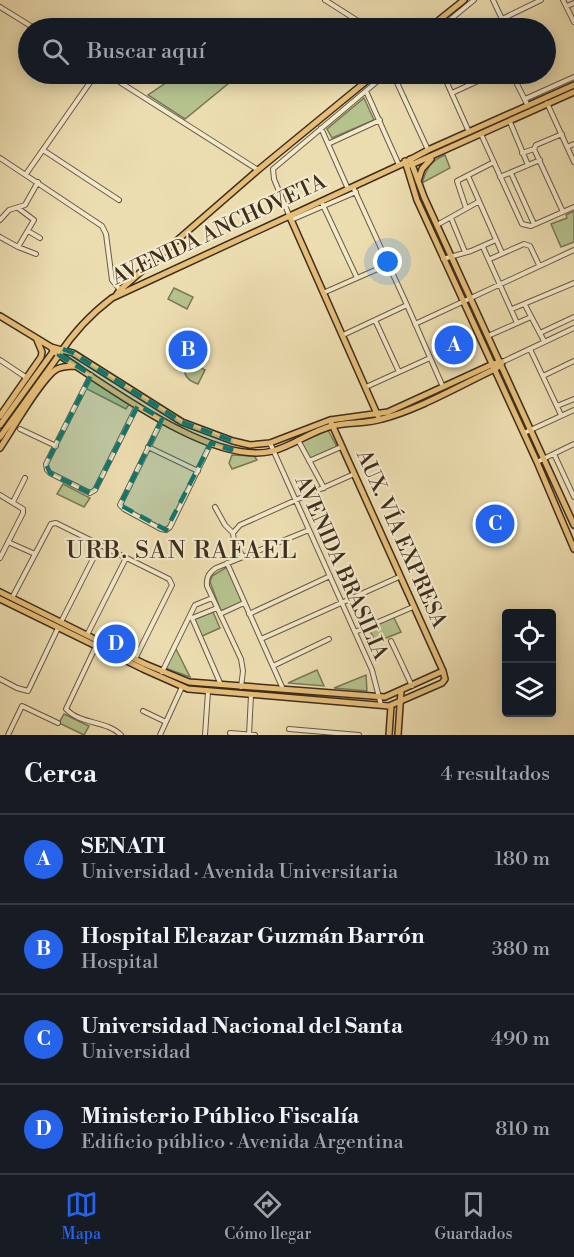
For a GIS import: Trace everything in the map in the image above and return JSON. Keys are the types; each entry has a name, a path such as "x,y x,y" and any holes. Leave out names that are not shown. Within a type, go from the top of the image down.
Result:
{"main road":[{"path":"442,18 464,0"},
{"path":"118,292 258,170 363,84"},
{"name":"AVENIDA ANCHOVETA","path":"406,163 436,155 510,122 574,85"},
{"name":"AVENIDA ANCHOVETA","path":"0,425 29,380 100,306 118,292 322,204 428,150 528,106 574,92"},
{"path":"418,183 425,164 436,155"},
{"path":"406,163 418,183 574,525"},
{"path":"406,163 417,200 524,433 574,549"},
{"path":"290,218 379,417"},
{"path":"0,317 37,339 83,359 182,422 250,445 270,443 330,420 379,417 443,387 494,367"},
{"path":"0,416 29,380 41,357 42,351 37,339"},
{"path":"58,349 76,366 162,419 211,443 246,453 273,451 332,426 402,412 501,363"},
{"name":"AVENIDA ANCHOVETA","path":"0,437 58,349"},
{"path":"0,448 29,403 53,372 60,367 76,366"},
{"name":"AUX. VÍA EXPRESA","path":"330,420 443,671"},
{"path":"231,450 233,441"},
{"path":"0,592 34,612"},
{"path":"0,599 34,612 96,646 117,653 135,659 179,680 221,686 382,697 401,691 443,671 445,680 391,706 201,691 182,687 117,653 87,635 60,625"},
{"path":"398,735 401,691"},
{"path":"389,735 391,706"}],"street":[{"path":"325,0 353,18"},
{"path":"452,18 474,0"},
{"path":"493,0 502,18"},
{"path":"504,18 541,0"},
{"path":"563,0 574,22"},
{"path":"567,6 574,3"},
{"path":"0,7 18,18"},
{"path":"525,99 574,77"},
{"path":"26,174 89,84"},
{"path":"122,84 258,170"},
{"path":"290,218 272,175 275,167 374,84"},
{"path":"398,84 428,150"},
{"path":"448,84 469,132"},
{"path":"452,93 471,84"},
{"path":"517,84 528,106"},
{"path":"366,91 380,120 406,163"},
{"path":"547,101 574,162"},
{"path":"328,144 380,120"},
{"path":"510,122 528,165"},
{"path":"321,128 389,264 443,387"},
{"path":"481,134 519,221 524,226 529,227 574,207"},
{"path":"522,153 562,134"},
{"path":"567,147 574,144"},
{"path":"534,149 563,212"},
{"path":"43,150 118,200"},
{"path":"0,158 93,218 105,230 110,274 118,292"},
{"path":"500,177 540,160"},
{"path":"466,208 457,185 459,180 494,162"},
{"path":"511,173 534,225"},
{"path":"468,176 502,253"},
{"path":"0,220 9,210 25,205 38,182"},
{"path":"437,225 478,202"},
{"path":"322,204 357,278"},
{"path":"17,207 33,218 18,247"},
{"path":"450,218 465,252"},
{"path":"28,231 40,238"},
{"path":"0,237 36,254"},
{"path":"443,259 483,247 496,240"},
{"path":"490,259 521,244 530,246 539,266"},
{"path":"483,247 517,323"},
{"path":"415,324 574,250"},
{"path":"323,293 389,264"},
{"path":"512,309 574,283"},
{"path":"343,335 407,305"},
{"path":"525,305 544,341"},
{"path":"488,336 531,317"},
{"path":"540,333 574,317"},
{"path":"375,320 399,372"},
{"path":"501,363 574,328"},
{"path":"530,348 561,416"},
{"path":"366,387 430,358"},
{"path":"0,360 29,380"},
{"path":"543,376 574,361"},
{"path":"91,375 46,464 46,470 90,493 95,490 138,405"},
{"path":"557,406 574,399"},
{"path":"524,433 574,410"},
{"path":"162,419 120,505 161,529 166,530 170,527 211,443"},
{"path":"20,429 56,446"},
{"path":"298,440 324,488"},
{"name":"AVENIDA BRASILIA","path":"270,443 372,670 382,697 381,706"},
{"path":"537,462 574,444"},
{"path":"148,447 198,471"},
{"path":"309,461 341,447"},
{"path":"554,454 574,497"},
{"path":"233,533 240,525 354,474"},
{"path":"13,502 25,478"},
{"path":"0,496 21,507 23,513 0,558"},
{"path":"215,507 225,525 233,533 234,541 243,557"},
{"path":"12,598 51,524 56,524 126,557 169,579 172,585 135,659"},
{"path":"234,694 243,671 241,659 212,598 206,581 209,573 227,563 309,530"},
{"path":"8,542 34,554"},
{"path":"0,679 28,691 100,545"},
{"path":"87,635 126,557"},
{"path":"227,563 284,690"},
{"path":"249,614 330,576"},
{"path":"261,639 399,577"},
{"path":"162,672 195,605 212,598"},
{"path":"220,614 244,603"},
{"path":"355,632 413,607"},
{"path":"190,618 217,608"},
{"path":"190,618 221,686"},
{"path":"273,666 329,639"},
{"path":"391,641 412,686"},
{"path":"96,646 66,709 70,714 111,728 121,735"},
{"path":"201,691 202,684"},
{"path":"205,735 212,685"},
{"path":"160,735 182,687"},
{"path":"249,735 251,695"},
{"path":"10,734 22,706 58,723"},
{"path":"143,711 166,722"},
{"path":"289,729 319,734 359,735"},
{"path":"230,733 255,735"}],"highlighted area":[{"path":"63,349 73,353 182,422 233,441 231,450 211,443 166,530 120,505 162,419 138,405 95,490 90,493 50,473 46,464 91,375 59,355"}],"green space":[{"path":"164,84 228,84 185,119 148,95"},
{"path":"364,98 374,120 332,138 327,129"},
{"path":"445,155 450,168 422,183 430,166"},
{"path":"574,211 574,242 561,247 551,224 567,218 566,215"},
{"path":"174,288 193,297 187,309 168,299"},
{"path":"190,359 203,365 201,368 205,370 198,384 191,381 185,373 185,362"},
{"path":"90,379 130,403 126,409 85,388"},
{"path":"328,430 337,447 309,459 300,441"},
{"path":"232,455 254,456 257,460 232,469 229,463"},
{"path":"63,484 90,498 84,507 57,494"},
{"path":"227,567 242,602 221,611 210,582 212,576"},
{"path":"213,612 220,628 200,637 193,620"},
{"path":"393,616 401,632 376,642 368,627"},
{"path":"175,647 190,677 165,668"},
{"path":"317,670 324,686 288,683"},
{"path":"366,675 367,691 334,688"},
{"path":"64,714 89,726 84,735 59,723"}],"place":[{"name":"SENATI","path":"454,345"},
{"name":"Hospital Eleazar Guzmán Barrón","path":"188,350"},
{"name":"Universidad Nacional del Santa","path":"495,524"},
{"name":"Ministerio Público Fiscalía","path":"116,644"}],"district":[{"name":"URB. SAN RAFAEL","path":"182,551"}]}
